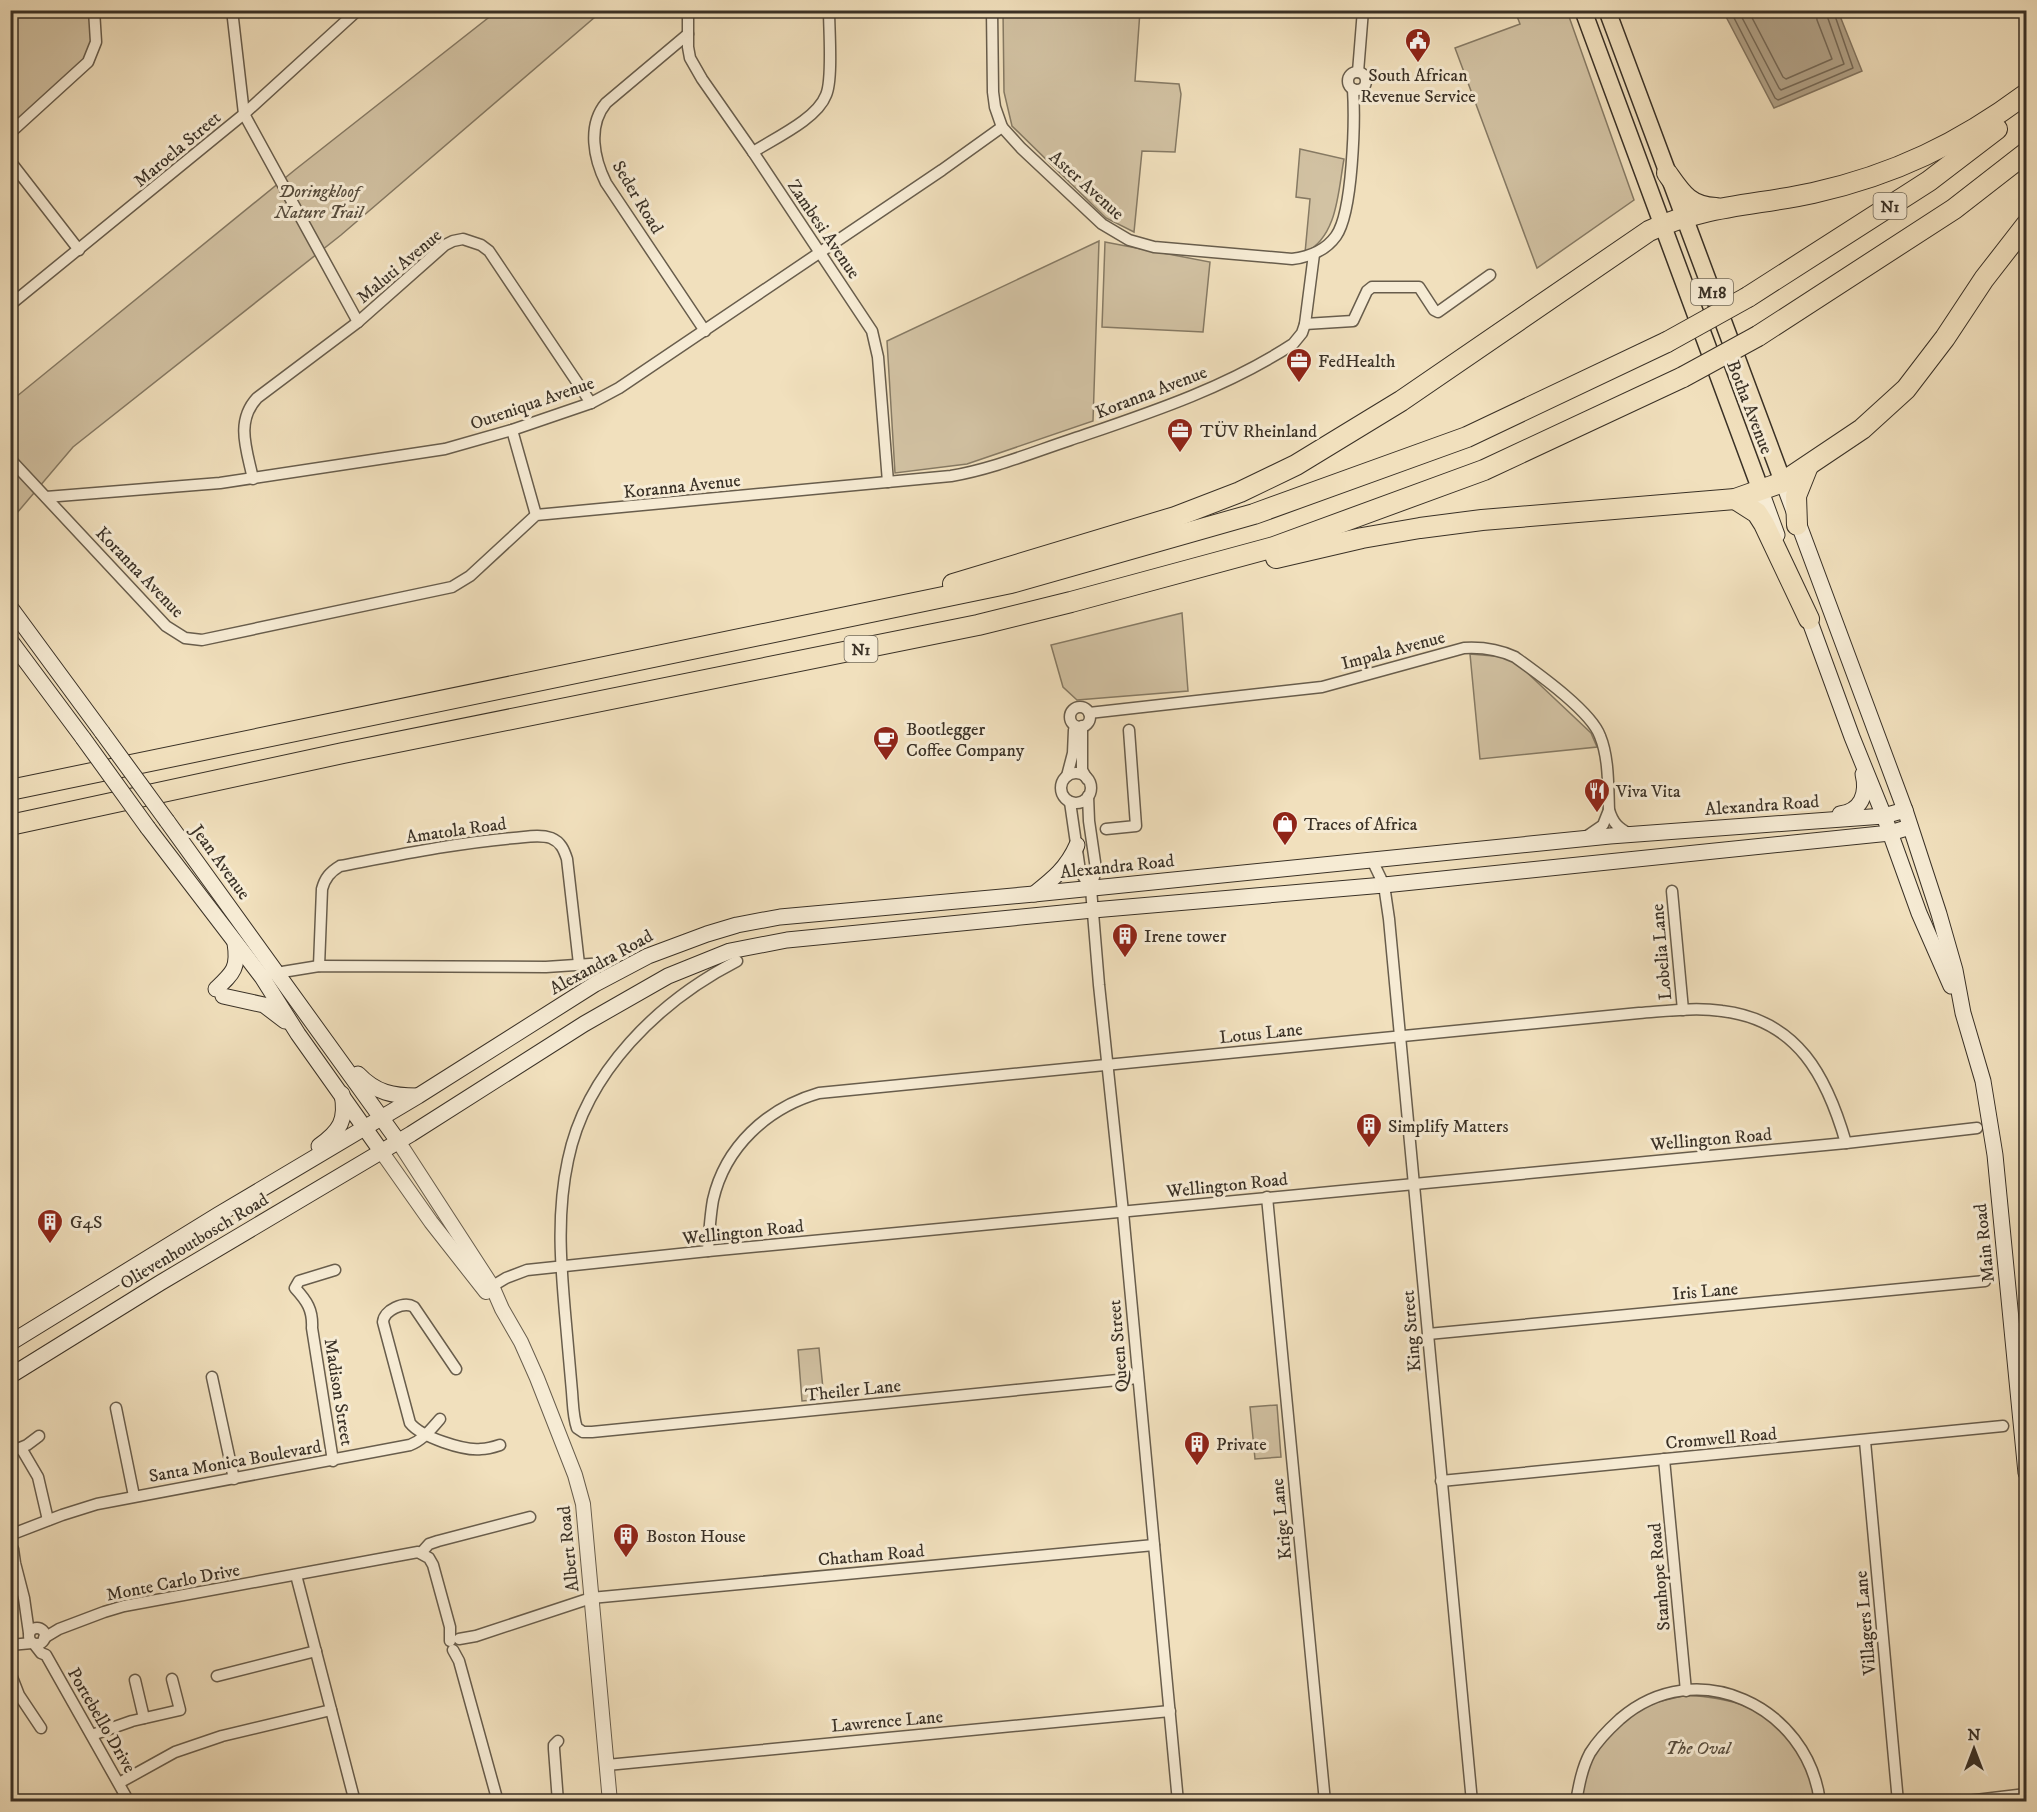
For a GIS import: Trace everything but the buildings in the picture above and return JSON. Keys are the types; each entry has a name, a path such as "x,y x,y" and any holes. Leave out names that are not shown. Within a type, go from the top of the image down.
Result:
{"highway":[{"path":"820,622 1175,518 1230,496 1280,473 1329,446 1401,401 1661,225 1684,217 1822,191 1896,169 1960,139 2026,94"},
{"name":"N1","path":"10,790 1011,584 1254,514 1467,437 1667,342 1748,297 1929,181 2026,106"},
{"name":"N1","path":"10,825 343,753 978,625 1274,547 1484,470 1683,377 1758,336 1954,209 2026,153"},
{"path":"1667,173 1684,196 1696,205 1728,208"},
{"path":"1071,602 1127,596 1310,549 1395,531 1482,520 1735,499 1761,491 1783,482 1862,429 1906,389 1945,338 1984,279 2026,225"},
{"path":"1797,525 1796,496 1808,466"},
{"path":"1735,499 1757,513 1764,524 1809,619"}],"main road":[{"name":"Botha Avenue","path":"1583,10 1852,737 1884,816"},
{"name":"Botha Avenue","path":"1607,10 1905,810"},
{"name":"Jean Avenue","path":"10,607 166,821 269,975 298,1034 381,1151"},
{"name":"Jean Avenue","path":"10,639 148,828 235,942 269,975 325,1039 398,1142"},
{"path":"1790,823 1849,813 1862,801 1865,785 1852,737"},
{"name":"Alexandra Road","path":"382,1118 595,984 648,956 707,933 737,925 780,917 1091,889 1631,835 1884,816 1905,810"},
{"name":"M18","path":"1905,810 1910,827"},
{"name":"M18","path":"1884,816 1890,833"},
{"path":"398,1142 584,1023 669,976 730,951 787,940 1093,910 1384,885 1890,833 1910,827"},
{"name":"Main Road","path":"1910,827 1939,914 1963,1013 1983,1081 1993,1141 2026,1473"},
{"path":"1718,828 1731,833 1761,834 1768,845"},
{"name":"Main Road","path":"1890,833 1919,913 1963,1013"},
{"path":"1034,894 1056,876 1071,859 1077,845"},
{"path":"235,942 237,957 235,968 219,993 264,1005 298,1034"},
{"path":"325,1039 373,1088 384,1093 418,1096"},
{"path":"248,1197 335,1133 343,1117 342,1094"},
{"name":"Olievenhoutbosch Road","path":"10,1343 382,1118"},
{"name":"Olievenhoutbosch Road","path":"10,1376 160,1283 398,1142"}],"street":[{"path":"10,134 88,62 96,42 94,10"},
{"path":"232,10 244,114 358,322"},
{"name":"Maroela Street","path":"10,305 244,114 358,10"},
{"name":"Zambesi Avenue","path":"688,10 690,58 702,79 872,331 876,342 888,482"},
{"path":"753,152 811,115 826,95 829,73 829,10"},
{"name":"Aster Avenue","path":"992,10 993,92 1002,127 1021,148 1102,224 1129,240 1164,249 1292,259 1314,254"},
{"path":"1363,10 1358,72 1352,73 1348,83 1357,89 1345,218 1331,242 1314,254 1305,324 1353,321 1367,291 1375,286 1419,287 1434,310 1438,312 1490,275"},
{"name":"Seder Road","path":"688,34 601,109 596,125 595,147 606,183 705,331"},
{"name":"Outeniqua Avenue","path":"46,497 182,487 253,479 436,451 512,430 591,403 619,388 705,331 1002,127"},
{"path":"10,161 79,250"},
{"name":"Maluti Avenue","path":"253,479 244,427 245,415 249,406 358,322 445,245 453,241 462,239 472,241 489,251 591,403"},
{"name":"Koranna Avenue","path":"46,497 166,626 192,640 223,636 452,587 476,571 536,515 971,473 1161,409 1215,385 1287,347 1298,338 1305,324"},
{"path":"512,430 536,515"},
{"path":"10,459 46,497"},
{"name":"Impala Avenue","path":"1089,712 1322,687 1464,648 1507,653 1564,694 1594,724 1604,749 1609,810"},
{"path":"1078,726 1088,722 1089,712 1084,708 1074,709 1070,716 1078,726 1082,770 1090,788 1089,821 1096,869 1091,889"},
{"path":"1078,726 1067,776 1061,785 1061,790 1065,800 1070,802 1082,802 1088,796"},
{"path":"1106,829 1136,826 1129,730"},
{"path":"1067,776 1080,774 1087,779"},
{"path":"1070,802 1080,871 1091,889"},
{"path":"1609,810 1618,828 1631,835"},
{"path":"1579,840 1603,825 1609,810"},
{"name":"Amatola Road","path":"319,966 322,889 324,880 340,866 440,847 544,836 559,843 567,859 579,964"},
{"name":"King Street","path":"1372,861 1384,885 1472,1802"},
{"name":"Queen Street","path":"1091,889 1107,1065 1124,1212 1178,1802"},
{"name":"Lobelia Lane","path":"1672,891 1683,1010"},
{"path":"560,1267 562,1200 568,1158 582,1118 598,1086 624,1051 660,1012 686,991 737,962"},
{"name":"Alexandra Road","path":"269,975 319,966 546,967 605,963"},
{"name":"Lotus Lane","path":"708,1251 713,1200 727,1162 753,1129 792,1102 819,1093 1400,1036 1683,1010 1721,1010 1748,1016 1764,1021 1801,1050 1828,1090 1846,1143"},
{"name":"Wellington Road","path":"488,1288 521,1272 708,1251 1846,1143 1977,1128"},
{"name":"Albert Road","path":"398,1142 521,1342 575,1475 583,1504 610,1802"},
{"name":"Albert Road","path":"381,1151 431,1222 488,1288"},
{"name":"Krige Lane","path":"1267,1197 1325,1802"},
{"name":"Theiler Lane","path":"560,1267 575,1425 579,1430 592,1432 1138,1378"},
{"name":"Madison Street","path":"333,1461 312,1328 313,1316 308,1303 295,1288 299,1281 335,1270"},
{"name":"Iris Lane","path":"1428,1334 1985,1281"},
{"path":"456,1369 414,1306 407,1304 387,1312 383,1322 412,1427 426,1435 462,1447 479,1449 500,1445"},
{"path":"212,1377 234,1479"},
{"path":"116,1408 134,1496"},
{"name":"Santa Monica Boulevard","path":"10,1535 82,1508 134,1496 333,1461 410,1444 426,1435 440,1419"},
{"name":"Cromwell Road","path":"1442,1480 2004,1426"},
{"path":"39,1436 16,1450 38,1477 48,1520"},
{"name":"Villagers Lane","path":"1865,1441 1898,1802"},
{"name":"Stanhope Road","path":"1664,1460 1686,1691"},
{"path":"498,1802 459,1661 457,1644 433,1565 429,1558 421,1553 429,1544 438,1541 530,1517"},
{"name":"Santa Monica Boulevard","path":"12,1552 29,1528"},
{"name":"Chatham Road","path":"457,1644 591,1598 1154,1545"},
{"name":"Portebello Drive","path":"12,1552 27,1611 46,1656 129,1802"},
{"name":"Monte Carlo Drive","path":"37,1636 124,1606 411,1552 421,1553"},
{"path":"296,1575 355,1802"},
{"path":"13,1644 37,1636"},
{"path":"218,1676 316,1651"},
{"path":"10,1672 20,1695 41,1728"},
{"path":"92,1735 144,1718 180,1710 172,1679"},
{"path":"135,1680 144,1718"},
{"path":"1576,1802 1589,1755 1607,1731 1638,1706 1665,1695 1686,1691 1730,1694 1750,1702 1774,1717 1797,1740 1808,1758 1817,1781 1820,1802"},
{"path":"119,1784 175,1752 222,1736 331,1710"},
{"name":"Lawrence Lane","path":"607,1766 1170,1711"},
{"path":"558,1741 554,1746 558,1802"},
{"path":"1959,1802 2026,1794"}],"green space":[{"path":"11,11 92,11 94,44 85,62 11,129"},
{"name":"Doringkloof Nature Trail","path":"497,11 602,11 341,235 73,447 11,520 11,401 296,169"},
{"path":"1003,11 1140,11 1135,81 1179,84 1181,94 1175,152 1142,151 1134,232 1106,218 1012,126 1004,92"},
{"path":"1515,11 1567,11 1634,200 1537,268 1455,48 1520,24"},
{"path":"1300,149 1344,159 1335,212 1324,236 1305,253 1310,199 1296,197"},
{"path":"1099,241 1093,421 967,464 895,473 887,341"},
{"path":"1105,242 1210,262 1203,332 1102,327"},
{"path":"1182,613 1188,691 1077,700 1063,687 1051,645"},
{"path":"1470,654 1505,657 1519,665 1591,733 1597,747 1480,759"},
{"path":"819,1348 824,1399 802,1401 798,1350"},
{"path":"1277,1405 1281,1457 1255,1459 1250,1407"},
{"name":"The Oval","path":"1687,1695 1727,1700 1751,1708 1773,1722 1792,1740 1800,1752 1818,1802 1577,1802 1591,1752 1631,1714 1657,1702"}],"water":[{"path":"1723,11 1838,11 1862,71 1774,108"}],"place":[{"name":"South African Revenue Service","path":"1418,64"},
{"name":"FedHealth","path":"1299,384"},
{"name":"TÜV Rheinland","path":"1180,454"},
{"name":"Bootlegger Coffee Company","path":"886,762"},
{"name":"Viva Vita","path":"1597,814"},
{"name":"Traces of Africa","path":"1285,847"},
{"name":"Irene tower","path":"1125,959"},
{"name":"Simplify Matters","path":"1369,1149"},
{"name":"G4S","path":"50,1245"},
{"name":"Private","path":"1197,1467"},
{"name":"Boston House","path":"626,1559"}]}
